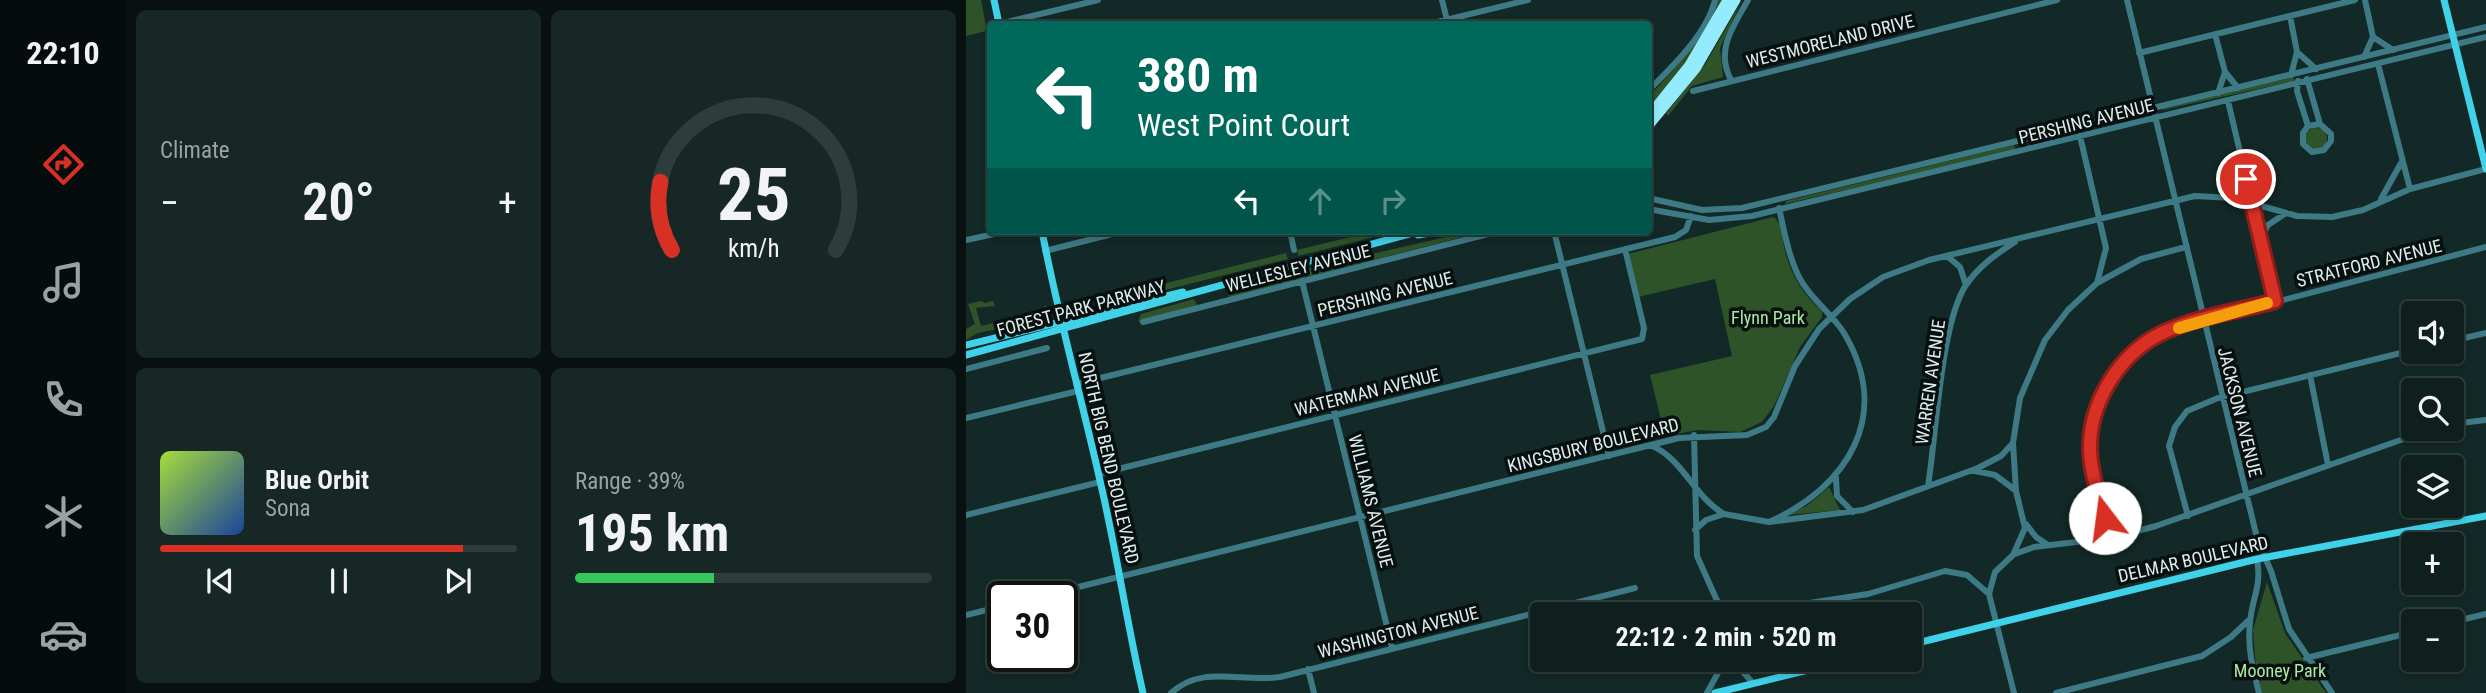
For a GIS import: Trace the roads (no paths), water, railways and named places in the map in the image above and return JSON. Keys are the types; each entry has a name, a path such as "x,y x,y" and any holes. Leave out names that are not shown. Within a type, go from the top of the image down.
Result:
{"highway":[{"path":"1652,111 1679,80 1727,0"},
{"path":"1652,122 1688,80 1736,0"}],"main road":[{"path":"994,0 998,21"},
{"path":"2444,0 2486,169"},
{"name":"NORTH BIG BEND BOULEVARD","path":"1043,235 1062,331 1121,576 1123,607 1143,693"},
{"name":"FOREST PARK PARKWAY","path":"966,355 1406,235"},
{"name":"FOREST PARK PARKWAY","path":"1393,239 1417,235"},
{"name":"FOREST PARK PARKWAY","path":"966,345 1141,300 1204,289"},
{"name":"DELMAR BOULEVARD","path":"1922,642 2257,559 2486,516"},
{"path":"1715,693 1799,672"}],"street":[{"path":"1011,21 1098,0"},
{"path":"1442,0 1447,20"},
{"path":"1442,21 1528,0"},
{"path":"1652,87 1690,44 1712,12 1715,0"},
{"path":"1731,80 1724,62 1725,44 1748,0"},
{"name":"WESTMORELAND DRIVE","path":"1693,90 2057,0"},
{"name":"JACKSON AVENUE","path":"2127,0 2258,542 2266,557 2286,622 2306,658 2332,693"},
{"path":"2139,53 2355,0"},
{"path":"2364,58 2373,37 2365,0"},
{"path":"2290,16 2297,52 2291,75"},
{"name":"PERSHING AVENUE","path":"1652,199 1692,209 1729,210 2486,27"},
{"path":"2215,34 2225,72 2238,88"},
{"path":"2373,37 2393,50"},
{"name":"PERSHING AVENUE","path":"1652,210 1691,218 1729,220 2486,37"},
{"path":"2297,52 2316,69"},
{"path":"2378,64 2410,189"},
{"path":"2218,93 2225,72"},
{"path":"2308,126 2297,84 2301,73 2308,81 2320,124 2329,131 2331,141 2324,150 2317,152 2303,144 2303,133 2308,126 2320,124"},
{"path":"2228,101 2275,301"},
{"path":"2078,127 2102,219 2106,248 2097,283"},
{"path":"2375,204 2391,185 2402,161"},
{"name":"KINGSBURY BOULEVARD","path":"1078,587 1694,435 1748,435 1766,426 1774,417 1794,366 1819,329 1832,316 1863,289 1883,277 1947,256 2175,199 2214,196 2252,201 2286,213 2332,217 2351,215 2410,189 2486,169"},
{"path":"1769,522 1814,497 1837,476 1859,434 1863,419 1864,389 1853,351 1832,316 1806,289 1797,273 1776,200"},
{"path":"1691,218 1692,209"},
{"path":"2260,239 2268,225 2286,213"},
{"name":"PERSHING AVENUE","path":"966,418 1680,235 1687,229 1691,218"},
{"path":"966,240 989,235"},
{"path":"1045,251 1108,235"},
{"path":"1291,235 1294,250"},
{"name":"WELLESLEY AVENUE","path":"1143,322 1484,235"},
{"path":"1555,235 1609,456"},
{"name":"WARREN AVENUE","path":"1928,486 1951,327 1966,285 1983,265 2019,239"},
{"path":"2050,546 2036,537 2025,521 2016,491 2013,443 2020,398 2038,355 2068,310 2097,283 2141,259 2186,247"},
{"name":"STRATFORD AVENUE","path":"2110,538 2094,479 2090,448 2095,416 2112,377 2140,348 2162,333 2486,247"},
{"name":"WATERMAN AVENUE","path":"966,514 1335,415 1642,339 1644,328 1625,249"},
{"path":"1947,256 1960,267 1966,285"},
{"name":"WILLIAMS AVENUE","path":"1302,281 1392,647"},
{"path":"2464,338 2486,333"},
{"path":"966,369 1047,348"},
{"path":"2188,516 2170,458 2171,436 2187,411 2222,397 2401,354"},
{"path":"2310,375 2328,466"},
{"path":"2464,423 2486,420"},
{"path":"1694,435 1695,530 1701,567 1717,602"},
{"path":"2014,693 1989,594 1995,572 2013,555 2025,549 2110,538 2188,516 2401,440"},
{"path":"1695,530 1706,520 1724,514 1769,522 1853,512 1970,471 2001,456 2013,443"},
{"path":"1650,445 1677,463 1693,488 1724,514"},
{"path":"1970,471 1995,475 2016,491"},
{"path":"1837,476 1837,496 1853,512"},
{"path":"2013,555 2022,537 2025,521"},
{"path":"2257,559 2260,582 2250,619 2250,655 2259,693"},
{"path":"1816,602 1868,594 1945,570 1967,575 1989,594"},
{"name":"WASHINGTON AVENUE","path":"1171,693 1186,680 1205,675 1259,680 1635,588"},
{"path":"966,615 987,610"},
{"path":"2464,619 2486,614"},
{"path":"2056,693 2202,656 2231,637 2250,619"},
{"path":"2306,658 2401,635"},
{"path":"1308,669 1314,693"},
{"path":"1707,693 1718,672"},
{"path":"1743,672 1754,683"}],"park label":[{"name":"Flynn Park","path":"1768,317"},
{"name":"Mooney Park","path":"2280,670"}]}
